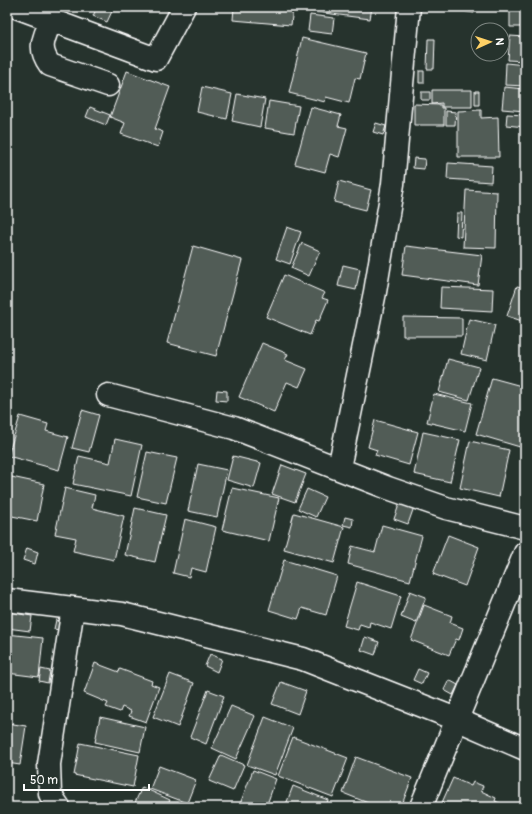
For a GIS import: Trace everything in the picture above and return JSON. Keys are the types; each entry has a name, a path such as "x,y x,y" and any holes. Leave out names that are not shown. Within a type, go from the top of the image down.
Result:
{"street":[{"path":"16,7 156,59 184,7"},
{"path":"339,468 376,292 393,184 409,7"},
{"path":"51,20 41,47 44,57 50,65 108,85"},
{"path":"108,395 234,428 446,508 525,528"},
{"path":"421,807 525,553"},
{"path":"7,600 122,614 303,660 456,719 525,749"},
{"path":"59,807 50,794 49,764 73,608"}],"building":[{"path":"97,7 114,7 107,22 93,16"},
{"path":"234,7 293,7 291,25 233,20"},
{"path":"309,7 372,7 370,19 309,11"},
{"path":"449,7 474,7 474,13 449,9"},
{"path":"510,7 525,7 525,27 510,27"},
{"path":"310,15 334,18 332,34 308,31"},
{"path":"510,36 525,37 525,61 510,60"},
{"path":"302,38 366,53 360,79 355,78 349,103 326,97 325,102 289,93"},
{"path":"428,39 435,39 434,69 427,69"},
{"path":"506,63 525,65 525,86 505,85"},
{"path":"127,71 170,87 155,129 163,132 158,147 121,134 125,123 110,117"},
{"path":"419,71 424,71 424,83 419,83"},
{"path":"202,87 232,94 227,119 197,112"},
{"path":"504,87 525,89 525,111 502,109"},
{"path":"432,90 472,90 472,107 442,107 442,103 432,104"},
{"path":"475,91 479,91 479,105 475,105"},
{"path":"421,92 430,92 430,100 421,100"},
{"path":"237,94 265,99 260,127 232,121"},
{"path":"269,101 299,106 294,133 265,128"},
{"path":"414,104 441,105 441,108 444,108 444,125 414,125"},
{"path":"90,107 110,115 106,125 86,117"},
{"path":"311,107 341,115 338,126 347,128 339,157 330,154 325,172 295,164"},
{"path":"481,110 481,118 498,117 499,157 458,157 458,111"},
{"path":"446,111 456,112 455,125 446,125"},
{"path":"507,114 525,115 525,127 506,125"},
{"path":"376,123 386,126 383,135 373,132"},
{"path":"414,158 425,159 424,169 413,168"},
{"path":"448,163 492,166 491,182 447,179"},
{"path":"339,181 371,190 366,210 334,202"},
{"path":"466,190 497,192 496,248 463,247"},
{"path":"457,213 462,213 461,237 456,236"},
{"path":"287,227 301,232 290,264 276,259"},
{"path":"302,243 320,251 309,276 291,268"},
{"path":"193,246 242,260 216,356 167,343"},
{"path":"406,246 482,255 478,285 402,275"},
{"path":"343,265 360,269 356,290 338,286"},
{"path":"284,275 325,293 322,298 328,300 319,321 316,320 310,335 266,317"},
{"path":"517,286 525,288 525,322 507,316"},
{"path":"441,287 493,289 492,311 440,308"},
{"path":"403,317 462,318 462,336 403,336"},
{"path":"469,319 495,325 487,360 461,354"},
{"path":"262,343 288,354 285,360 307,369 299,387 287,382 274,412 239,397"},
{"path":"448,359 479,367 469,400 439,392"},
{"path":"492,378 525,387 525,430 520,447 476,434"},
{"path":"217,390 227,391 227,401 216,400"},
{"path":"434,394 472,403 465,431 427,422"},
{"path":"82,410 99,415 89,452 72,448"},
{"path":"20,416 48,424 46,431 68,437 59,470 8,456"},
{"path":"375,420 418,432 409,465 375,455 377,450 368,447"},
{"path":"423,432 460,440 450,482 414,474"},
{"path":"115,439 142,445 131,496 73,484 79,456 110,463"},
{"path":"470,441 509,450 499,497 460,488"},
{"path":"147,452 177,458 166,503 137,497"},
{"path":"233,456 261,463 254,488 227,480"},
{"path":"198,464 227,470 217,517 188,511"},
{"path":"282,465 306,474 295,502 272,494"},
{"path":"7,476 44,484 37,521 7,515"},
{"path":"65,488 95,495 92,508 124,516 114,560 73,551 76,538 55,534"},
{"path":"232,488 279,498 269,541 222,530"},
{"path":"307,489 325,497 316,517 298,509"},
{"path":"400,502 414,507 408,524 394,519"},
{"path":"135,508 166,515 155,562 125,555"},
{"path":"294,513 344,527 334,563 284,549"},
{"path":"345,517 353,519 352,527 343,525"},
{"path":"185,519 216,527 206,572 191,568 189,577 173,573"},
{"path":"382,525 422,536 410,581 348,564 352,546 375,552"},
{"path":"448,535 479,547 465,586 433,574"},
{"path":"27,548 38,552 35,564 23,560"},
{"path":"284,560 337,576 326,615 302,608 298,619 269,610"},
{"path":"357,582 401,596 391,629 370,622 369,627 360,624 358,630 344,626"},
{"path":"410,591 426,597 416,623 401,617"},
{"path":"424,605 452,616 450,623 463,628 459,640 456,639 449,655 411,640"},
{"path":"7,612 32,616 30,631 7,628"},
{"path":"56,620 66,622 64,631 54,629"},
{"path":"7,634 43,638 39,677 7,673"},
{"path":"365,637 379,642 375,655 361,650"},
{"path":"210,654 222,659 217,672 205,666"},
{"path":"95,663 119,672 120,669 152,681 151,684 159,687 146,722 129,716 131,711 122,707 120,712 106,707 108,703 84,693"},
{"path":"41,669 50,671 48,683 39,681"},
{"path":"418,669 427,673 422,684 413,680"},
{"path":"170,674 194,683 178,727 153,717"},
{"path":"449,680 458,685 453,695 444,690"},
{"path":"281,682 306,691 298,714 272,704"},
{"path":"208,690 224,696 206,744 190,737"},
{"path":"231,706 255,716 236,759 212,748"},
{"path":"100,717 145,727 140,752 95,742"},
{"path":"265,717 293,728 275,775 247,765"},
{"path":"7,723 26,726 20,765 7,763"},
{"path":"293,737 348,758 333,797 278,776"},
{"path":"80,743 139,755 133,787 74,775"},
{"path":"221,755 244,765 233,791 209,781"},
{"path":"356,757 412,778 401,807 378,807 343,793"},
{"path":"159,766 196,780 187,803 150,789"},
{"path":"253,770 276,779 266,807 247,807 240,804"},
{"path":"453,778 471,786 473,782 483,786 481,791 496,798 495,801 504,805 503,807 440,807"},
{"path":"293,786 328,800 326,807 285,807"},
{"path":"142,787 170,800 168,805 174,807 133,807"}]}
